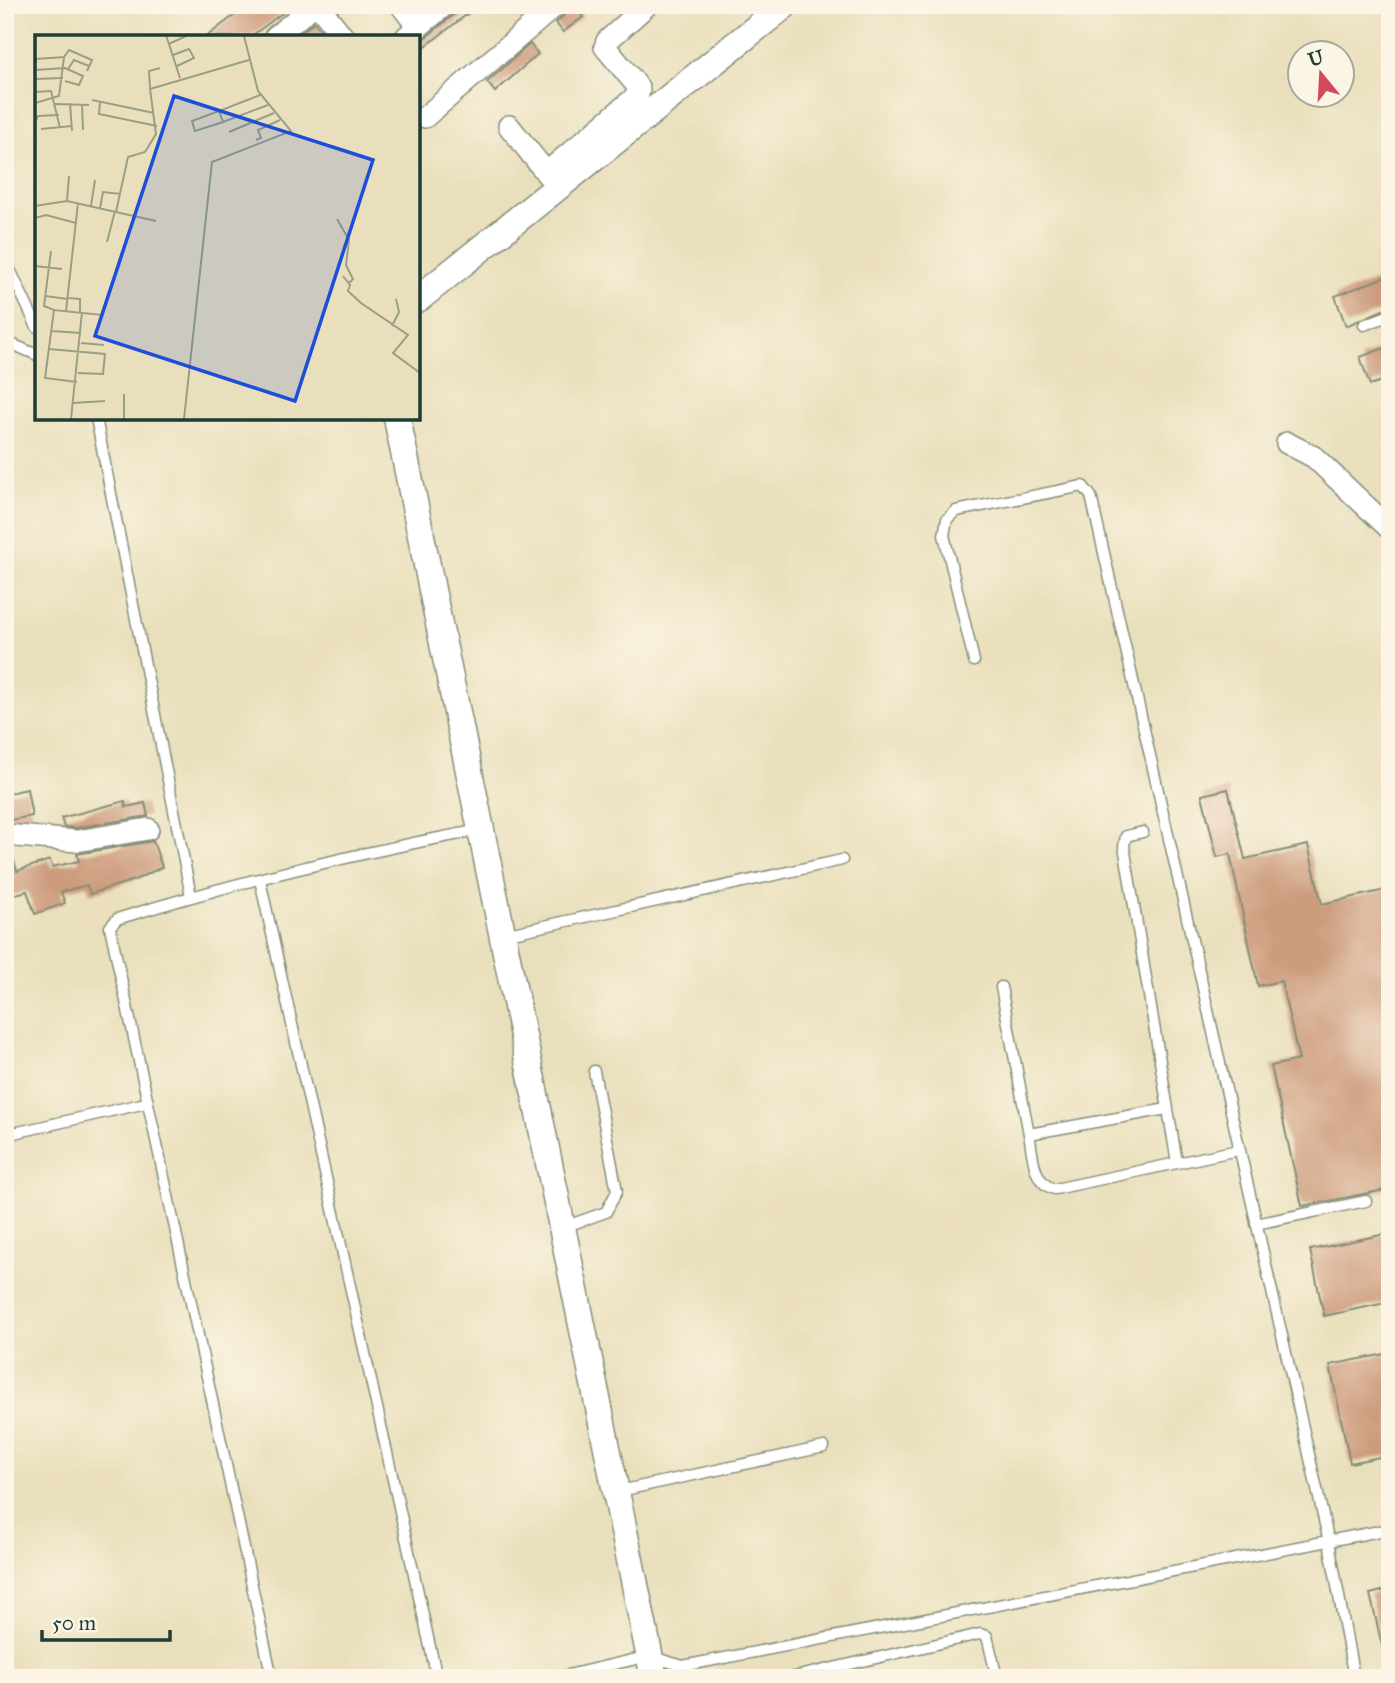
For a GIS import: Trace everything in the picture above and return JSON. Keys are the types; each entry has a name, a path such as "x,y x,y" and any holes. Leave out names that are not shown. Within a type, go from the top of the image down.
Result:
{"street":[{"path":"278,35 316,5 341,35"},
{"path":"401,5 412,32 445,5"},
{"path":"425,117 556,5"},
{"path":"420,297 552,181 638,95 639,89 605,47 607,41 647,5"},
{"path":"552,181 785,5"},
{"path":"509,126 552,181"},
{"path":"397,420 652,1667"},
{"path":"1287,443 1314,457 1390,529"},
{"path":"5,835 77,841 148,829"}],"lane":[{"path":"5,259 35,323"},
{"path":"1364,325 1390,315"},
{"path":"5,341 35,354"},
{"path":"96,420 191,896"},
{"path":"974,661 944,535 947,519 956,511 1083,486 1091,496 1329,1542 1353,1678"},
{"path":"272,1678 110,927 117,919 191,896 373,851 482,829"},
{"path":"1143,832 1126,836 1124,842 1177,1163"},
{"path":"504,935 842,860"},
{"path":"260,880 437,1678"},
{"path":"1001,987 1038,1179 1045,1187 1055,1189 1238,1150"},
{"path":"561,1228 606,1212 613,1204 617,1191 594,1071"},
{"path":"5,1136 146,1103"},
{"path":"1029,1134 1167,1109"},
{"path":"1256,1224 1366,1201"},
{"path":"615,1492 824,1447"},
{"path":"555,1678 683,1666 1390,1529"},
{"path":"790,1678 980,1634 987,1636 997,1678"},
{"path":"671,1678 683,1666"}],"building":[{"path":"242,5 293,5 253,35 209,35 236,14 234,11"},
{"path":"458,5 479,5 420,50 420,42 453,15"},
{"path":"574,5 583,17 563,32 556,23"},
{"path":"314,22 324,35 298,35"},
{"path":"530,44 538,54 495,92 487,82"},
{"path":"1390,275 1390,307 1346,326 1335,296"},
{"path":"1390,346 1390,378 1370,385 1360,357"},
{"path":"27,789 32,816 5,821 5,794"},
{"path":"1228,789 1245,859 1308,845 1322,904 1390,889 1390,1189 1302,1206 1271,1066 1299,1060 1281,981 1258,986 1230,854 1217,857 1202,795"},
{"path":"125,801 126,807 145,803 148,816 76,828 64,827 61,818"},
{"path":"153,841 162,867 137,879 90,894 87,885 61,892 65,903 35,914 27,891 5,897 5,848 10,849 17,871 50,860 52,867 79,861 77,854"},
{"path":"1390,1233 1390,1302 1324,1316 1310,1250"},
{"path":"1390,1353 1390,1455 1350,1463 1330,1365"},
{"path":"1390,1589 1390,1653 1384,1654 1370,1594"}]}
